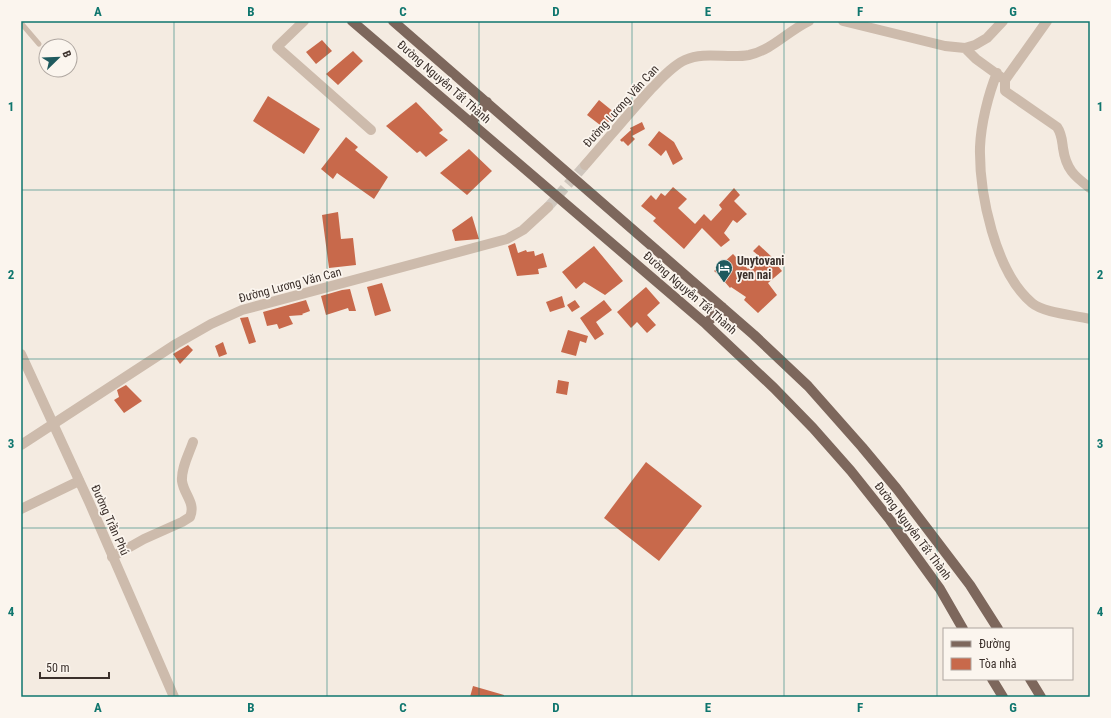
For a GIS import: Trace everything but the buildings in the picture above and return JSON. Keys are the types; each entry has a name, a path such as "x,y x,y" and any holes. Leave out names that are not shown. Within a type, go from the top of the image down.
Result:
{"main road":[{"name":"Đường Nguyễn Tất Thành","path":"352,21 706,324 774,388 813,428 851,471 890,520 940,589 962,628"},
{"name":"Đường Nguyễn Tất Thành","path":"393,21 754,335 808,386 897,489 970,585 997,628"},
{"path":"471,123 487,102"},
{"path":"706,324 722,307"},
{"path":"993,680 1003,697"},
{"path":"1031,680 1040,697"}],"street":[{"path":"304,21 277,47 372,130"},
{"path":"843,21 945,46 965,48 975,45 987,38 1003,21"},
{"path":"1047,21 989,91 980,146 981,175 997,249 1006,269 1018,287 1032,303 1040,308 1090,319"},
{"name":"Đường Lương Văn Can","path":"585,165 637,104 660,80 683,61 692,57 732,56 755,53 775,44 804,22"},
{"path":"965,48 976,59 1001,77 1005,91 1057,127 1061,134 1067,165 1072,174 1090,188"},
{"name":"Đường Lương Văn Can","path":"21,446 176,344 211,324 242,310 508,239 522,230 548,207"},
{"name":"Đường Trần Phú","path":"21,354 79,481 174,697"},
{"path":"112,557 144,539 190,517 192,508 191,501 182,482 183,472 193,442"},
{"path":"21,509 79,481"}],"lane":[{"path":"21,23 38,43"}],"tunnel":[{"path":"548,207 585,165"}],"place":[{"name":"Unytovani yen nai","path":"724,283"}]}
